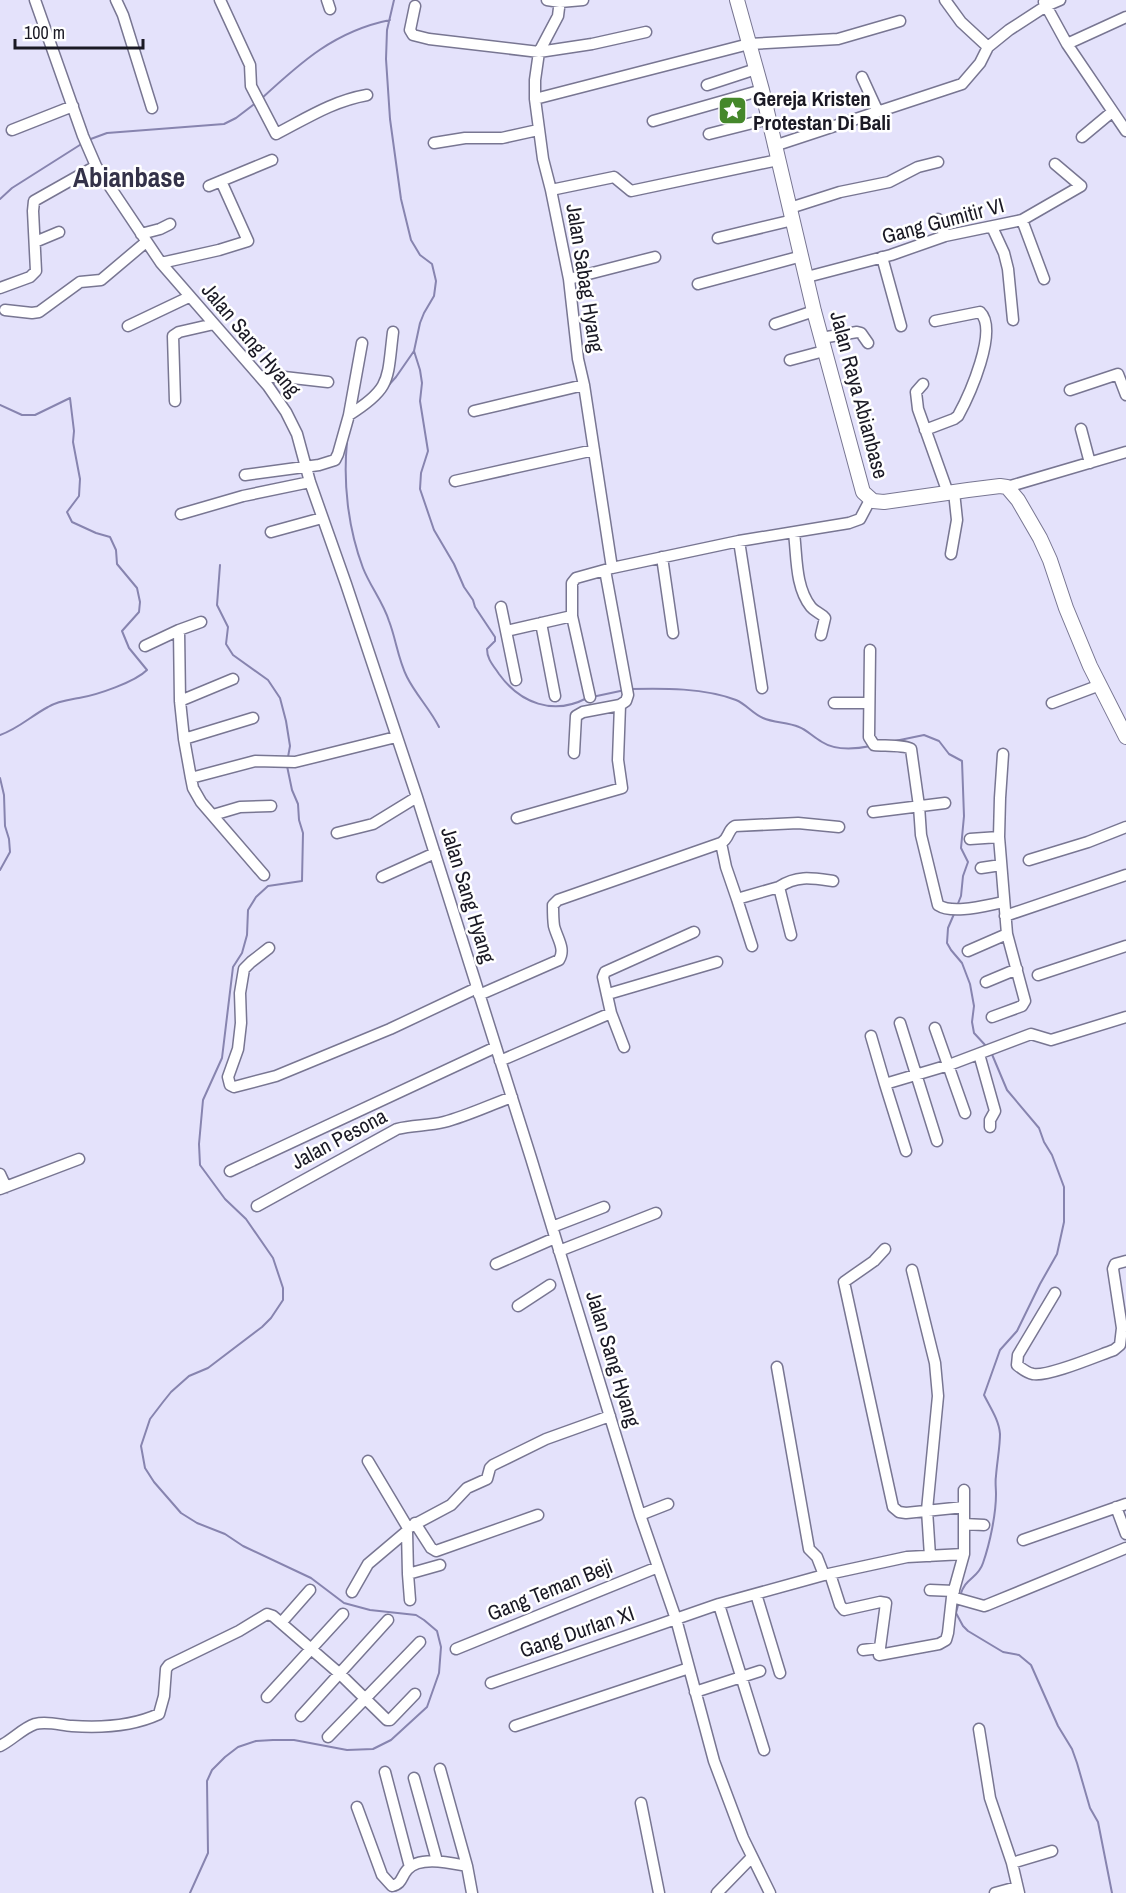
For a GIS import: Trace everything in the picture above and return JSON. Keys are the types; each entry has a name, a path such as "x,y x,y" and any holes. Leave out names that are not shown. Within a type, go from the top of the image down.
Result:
{"main road":[{"name":"Jalan Raya Abianbase","path":"736,0 762,90 814,311 862,492 870,500 884,502 1000,486 1008,487"},
{"path":"1008,487 1026,514 1050,560 1066,608 1100,685 1125,730"}],"street":[{"name":"Jalan Sang Hyang","path":"35,0 88,150 96,166 161,263 261,377 289,416 300,443 310,482 435,853 640,1515 676,1619 714,1761 730,1808 770,1893"},
{"path":"116,0 123,15 152,108"},
{"path":"220,0 250,65 251,86 276,134 330,105 347,99 367,96"},
{"path":"547,0 584,0"},
{"path":"945,0 961,22 988,47"},
{"path":"774,146 962,84 980,63 988,47 1045,3 1060,0"},
{"name":"Jalan Sabag Hyang","path":"518,818 622,788 618,760 620,705 626,701 628,695 608,569 594,450 578,359 569,279 538,130 535,80 539,52 555,25 560,1"},
{"path":"1045,3 1067,44 1125,129"},
{"path":"415,6 410,30 413,35 429,39 539,52 592,44 646,32"},
{"path":"1067,44 1126,17"},
{"path":"535,99 749,44 837,39 900,21"},
{"path":"707,85 756,69"},
{"path":"862,77 878,112"},
{"path":"653,120 762,90"},
{"path":"12,130 73,106"},
{"path":"1082,137 1112,112"},
{"path":"709,134 768,119"},
{"path":"434,143 465,138 502,138 538,130"},
{"path":"209,186 272,160"},
{"path":"551,190 614,177 631,191 778,160"},
{"path":"718,238 791,214 840,192 890,182 918,166 938,162"},
{"name":"Gang Gumitir VI","path":"807,277 882,257 945,236 1022,220 1081,186 1055,164"},
{"path":"0,288 35,273 33,203 96,166"},
{"path":"161,263 248,241 221,181"},
{"path":"939,219 945,236"},
{"path":"1022,220 1044,279"},
{"path":"5,310 39,312 80,282 101,280 143,238 170,224"},
{"path":"992,227 1004,252 1008,269 1013,320"},
{"path":"35,242 59,232"},
{"path":"569,279 655,256"},
{"path":"698,284 802,256"},
{"path":"882,257 901,326"},
{"path":"128,326 189,297"},
{"path":"775,324 814,311"},
{"path":"925,430 958,416 979,370 986,339 984,317 980,312 935,321"},
{"path":"175,401 173,336 214,324"},
{"path":"348,415 369,402 387,379 393,332"},
{"path":"790,360 823,344 857,332 861,333 868,343"},
{"path":"245,475 319,465 335,460 348,415 362,343"},
{"path":"1070,390 1122,372 1126,395"},
{"path":"261,377 328,382"},
{"path":"923,384 916,392 916,399 925,430 951,493 957,520 951,554"},
{"path":"474,411 584,385"},
{"path":"1081,429 1090,463"},
{"path":"455,481 594,450"},
{"path":"1008,487 1126,452"},
{"path":"181,514 243,496 310,482"},
{"path":"590,697 572,616 573,580 608,569 739,541 858,521 870,500"},
{"path":"271,532 322,518"},
{"path":"794,533 801,586 809,605 825,618 821,635"},
{"path":"739,541 762,688"},
{"path":"662,557 673,633"},
{"path":"501,608 516,680"},
{"path":"506,631 572,616"},
{"path":"146,646 189,625 201,622"},
{"path":"541,623 555,696"},
{"path":"178,630 180,701 184,739 196,795 264,875"},
{"path":"870,650 869,737 874,745 905,746 911,749 921,835 934,884 935,898 940,908 957,909 1005,902"},
{"path":"180,701 233,679"},
{"path":"1052,703 1100,685"},
{"path":"834,704 869,703"},
{"path":"574,753 576,716 583,712 620,705"},
{"path":"184,739 253,718"},
{"path":"191,778 255,761 289,761 396,737"},
{"path":"992,1017 1024,1004 1025,1001 1006,934 999,837 1003,754"},
{"path":"337,833 374,824 417,797"},
{"path":"873,812 945,803"},
{"path":"213,815 240,807 271,806"},
{"path":"269,948 244,969 240,993 242,1023 238,1049 228,1077 230,1085 234,1087 248,1085 287,1072 559,960 562,951 554,926 553,905 558,900 721,843 728,839 735,826 798,823 839,827"},
{"path":"1029,860 1088,842 1126,827"},
{"path":"970,839 999,837"},
{"path":"721,843 726,867 752,946"},
{"path":"382,877 435,853"},
{"path":"981,868 1001,865"},
{"path":"1005,916 1126,875"},
{"path":"737,900 802,878 833,881"},
{"path":"779,887 791,935"},
{"path":"624,1047 611,1013 603,977 604,972 694,932"},
{"path":"968,951 1006,934"},
{"path":"1038,975 1126,946"},
{"path":"608,994 717,962"},
{"path":"986,982 1017,969"},
{"path":"500,1061 611,1013"},
{"path":"885,1084 949,1065 1031,1034 1047,1039 1063,1037 1126,1017"},
{"path":"900,1023 937,1141"},
{"path":"935,1028 965,1113"},
{"path":"871,1036 906,1151"},
{"path":"230,1171 496,1047"},
{"path":"980,1053 996,1111 990,1120 990,1126"},
{"name":"Jalan Pesona","path":"257,1206 397,1129 411,1125 445,1122 512,1097"},
{"path":"0,1174 3,1188 79,1159"},
{"path":"496,1264 604,1207"},
{"path":"559,1251 656,1213"},
{"path":"885,1249 874,1261 844,1282 893,1507 903,1513 964,1507"},
{"path":"1055,1293 1018,1355 1017,1365 1025,1372 1036,1375 1067,1368 1114,1350 1120,1345 1124,1327 1113,1269 1115,1264 1126,1261"},
{"path":"912,1270 935,1363 938,1396 927,1510 930,1556"},
{"path":"518,1306 549,1285"},
{"path":"777,1367 809,1549 818,1557 843,1610 880,1602 886,1603 879,1655 939,1644 946,1640 964,1554 964,1490"},
{"path":"352,1592 368,1564 410,1527 451,1505 467,1488 487,1479 493,1465 546,1439 610,1416"},
{"path":"368,1461 410,1527 436,1551 538,1515"},
{"path":"640,1515 668,1504"},
{"path":"1023,1540 1121,1505 1126,1534"},
{"path":"964,1524 984,1525"},
{"path":"410,1527 408,1574 410,1600"},
{"path":"930,1590 954,1595 984,1606 1126,1548"},
{"name":"Gang DurIan XI","path":"491,1683 676,1619 827,1574 907,1557 964,1554"},
{"path":"408,1574 440,1565"},
{"name":"Gang Teman Beji","path":"456,1648 658,1567"},
{"path":"281,1623 310,1590"},
{"path":"756,1594 780,1673"},
{"path":"720,1608 764,1750"},
{"path":"0,1746 38,1723 73,1726 116,1725 145,1720 159,1713 164,1696 166,1669 174,1661 239,1631 263,1615 270,1614 340,1674 389,1721 415,1694"},
{"path":"267,1697 343,1614"},
{"path":"301,1716 388,1620"},
{"path":"328,1737 420,1642"},
{"path":"863,1650 880,1648"},
{"path":"515,1726 689,1668"},
{"path":"695,1692 760,1671"},
{"path":"979,1729 990,1798 1012,1863 1018,1890 995,1893"},
{"path":"440,1769 467,1866 472,1893"},
{"path":"385,1772 410,1867"},
{"path":"414,1778 437,1861"},
{"path":"641,1803 659,1893"},
{"path":"357,1807 382,1875 388,1884 396,1886 410,1867 420,1862 437,1861 467,1866"},
{"path":"1012,1863 1052,1851"},
{"path":"717,1893 752,1857"}],"waterway":[{"path":"387,387 414,351 420,323 434,296 436,281 432,264 420,255 411,240 401,199 390,119 386,59 387,30 394,0"},
{"path":"261,99 305,61 336,40 370,25 390,20"},
{"path":"88,140 107,133 224,124 257,102"},
{"path":"0,199 12,188 83,143"},
{"path":"414,351 422,383 420,401 428,451 421,473 420,489 434,530 475,607 495,637 495,641 487,649 489,659 507,684 517,693 538,704 562,706 587,698"},
{"path":"0,405 22,415 35,415 70,398 73,442 80,479 79,496 67,512 72,522 110,537 116,550 117,564 137,588 140,602 139,612 122,631 129,648 147,670 134,679 115,687 52,705 0,735"},
{"path":"347,442 348,505 358,553 366,575 386,614 407,677 439,727"},
{"path":"220,565 217,605 228,627 226,644 233,655 268,680 280,698 290,746 288,757"},
{"path":"630,689 684,690 724,696 740,702 763,718 802,728 833,747 846,749 871,746"},
{"path":"592,697 625,690"},
{"path":"895,741 924,735 939,741 949,754 962,761 964,816 961,848 968,862 957,906"},
{"path":"190,1893 208,1853 207,1781 212,1770 225,1757 238,1747 256,1741 273,1740 294,1740 347,1750 373,1749 391,1740 427,1707 439,1673 441,1647 437,1631 424,1620 416,1615 370,1610 344,1603 311,1578 243,1546 225,1534 197,1523 181,1513 154,1482 145,1468 141,1446 150,1419 171,1392 189,1376 208,1368 262,1327 283,1300 283,1288 273,1258 246,1219 225,1199 200,1165 199,1144 203,1100 222,1058 233,967 242,953 247,935 248,910 256,897 268,886 302,881 303,833 298,804 292,790 287,766"},
{"path":"0,778 10,852 0,870"},
{"path":"954,914 948,928 947,943 962,963 970,984 974,1006 972,1022 974,1033 986,1046"},
{"path":"960,1596 965,1585 981,1568 995,1510 1000,1434 996,1419 984,1395 1000,1350 1017,1331 1057,1254 1064,1222 1064,1187 1052,1155 1039,1128 1007,1090 991,1052"},
{"path":"959,1601 956,1613 968,1631 1003,1652 1019,1655 1031,1665 1058,1726 1072,1749 1090,1808 1098,1822 1112,1893"}],"place":[{"name":"Gereja Kristen Protestan Di Bali","path":"732,111"}],"district":[{"name":"Abianbase","path":"129,178"}]}
